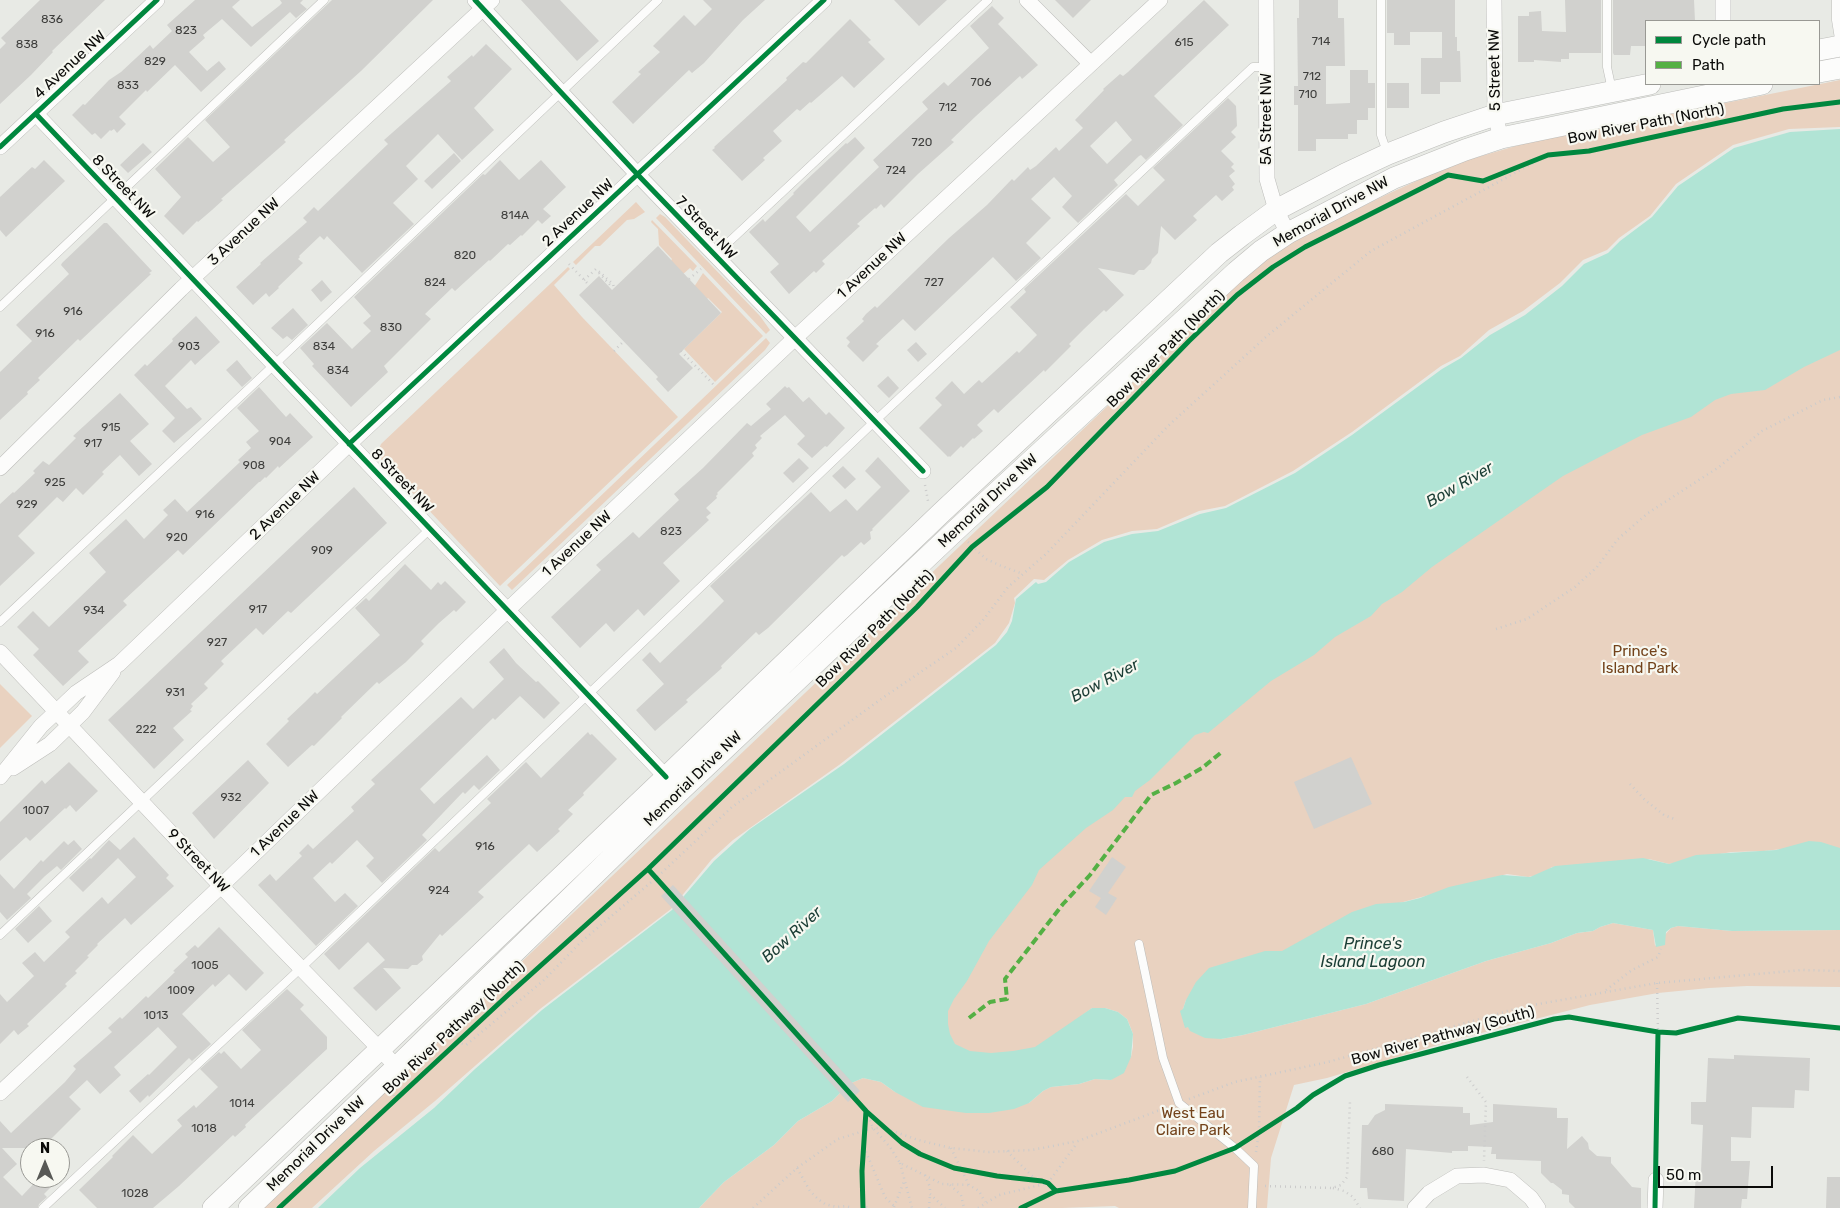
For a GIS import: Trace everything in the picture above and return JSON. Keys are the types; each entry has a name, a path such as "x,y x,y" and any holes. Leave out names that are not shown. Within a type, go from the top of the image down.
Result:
{"main road":[{"path":"1820,50 1840,46"},
{"path":"1820,72 1840,68"},
{"name":"Memorial Drive NW","path":"213,1208 934,520 1219,253 1276,210 1388,154 1495,115 1645,85"},
{"name":"Memorial Drive NW","path":"249,1208 397,1067 680,791 949,536 1261,251 1288,233 1394,178 1440,159 1501,138 1733,87 1752,85"}],"street":[{"name":"4 Avenue NW","path":"0,147 157,0"},
{"name":"2 Avenue NW","path":"1,776 50,744 83,712 119,664 350,444 824,0"},
{"path":"1027,0 1090,64"},
{"name":"1 Avenue NW","path":"0,1094 221,886 795,338 1160,0"},
{"name":"5A Street NW","path":"1266,0 1267,180 1276,210 1288,233"},
{"name":"5 Street NW","path":"1494,0 1495,115 1501,138"},
{"path":"1723,0 1723,20"},
{"name":"7 Street NW","path":"483,3 560,92 638,175 923,471"},
{"name":"3 Avenue NW","path":"0,468 194,278 483,3"},
{"name":"8 Street NW","path":"36,114 194,278 274,365 666,777"},
{"name":"9 Street NW","path":"0,652 221,886 397,1067"},
{"name":"2 Avenue NW","path":"1,776 40,726 76,693 119,664"},
{"path":"1414,1208 1429,1193 1457,1176 1484,1175 1510,1180 1531,1198 1538,1208"},
{"path":"1655,1208 1656,1180"}],"lane":[{"path":"0,307 324,0"},
{"path":"0,622 658,0"},
{"path":"715,255 988,0"},
{"path":"1381,0 1381,135 1388,154"},
{"path":"1607,0 1607,66 1612,92"},
{"path":"1836,0 1836,20 1840,46"},
{"path":"43,1208 301,968 875,421 1253,67 1267,67"},
{"path":"0,934 430,529"},
{"path":"1139,944 1163,1058 1179,1103 1236,1148 1254,1166 1252,1208"}],"path":[{"path":"457,1042 466,1045 543,981 582,942 732,807 884,697 956,648 984,619 1008,587 1046,554 1168,426 1267,336 1371,251 1548,155"},
{"path":"569,264 589,285"},
{"path":"689,279 701,268"},
{"path":"584,280 596,269 613,284 613,287"},
{"path":"614,351 623,342"},
{"path":"681,351 714,386"},
{"path":"1496,629 1527,619 1575,587 1598,567 1618,539 1648,513 1719,467 1762,431 1822,400 1840,397"},
{"path":"923,471 927,499 932,505"},
{"path":"967,541 992,562 1024,574"},
{"path":"966,553 980,541"},
{"path":"1630,784 1645,800 1664,815 1677,820"},
{"path":"654,876 662,884"},
{"path":"1605,991 1632,970 1658,956 1661,949"},
{"path":"1658,983 1656,1032 1658,1040"},
{"path":"1656,1032 1667,1032"},
{"path":"1377,1049 1379,1065"},
{"path":"1254,1166 1259,1131 1260,1077"},
{"path":"1467,1077 1486,1102 1484,1175"},
{"path":"1332,1188 1341,1185 1347,1177 1350,1101"},
{"path":"860,1104 902,1143"},
{"path":"866,1111 873,1128 890,1147 900,1163 912,1208"},
{"path":"863,1163 866,1111"},
{"path":"1236,1148 1266,1126"},
{"path":"978,1208 999,1195 1050,1185 1064,1160 1078,1141"},
{"path":"864,1147 885,1197 894,1207 905,1180"},
{"path":"951,1148 964,1170 969,1185"},
{"path":"1006,1151 1036,1180"},
{"path":"900,1163 937,1182 969,1185 979,1190 985,1203"},
{"path":"797,1168 810,1191 825,1204 836,1208 846,1206 852,1208"},
{"path":"954,1168 964,1170"},
{"path":"924,1174 930,1187 930,1208"},
{"path":"1028,1179 1050,1185"},
{"path":"949,1184 961,1195 964,1208"},
{"path":"1253,1186 1332,1188 1344,1191 1353,1197 1360,1208"},
{"path":"930,1194 945,1208"},
{"path":"862,1196 862,1206 868,1208"}],"green space":[{"path":"1840,80 1840,127 1789,129 1733,145 1676,184 1650,216 1619,238 1607,250 1583,260 1560,283 1523,311 1489,330 1460,356 1441,366 1352,432 1293,471 1225,506 1199,511 1157,529 1132,531 1102,540 1068,560 1044,580 1034,579 1014,598 1015,603 1009,623 995,643 839,765 733,840 712,859 671,909 540,1009 435,1101 374,1151 312,1208 262,1208 1251,270 1290,243 1320,227 1454,164 1526,143"},
{"path":"636,202 645,212 634,219 627,220 600,246 595,246 576,265 573,262"},
{"path":"660,214 760,316 770,330 766,334 656,218"},
{"path":"652,220 697,266 693,271 690,268 682,275 670,262 672,259 659,245 658,229 651,222"},
{"path":"568,267 570,269 554,285 582,317 678,417 500,586 377,455 380,453 381,444"},
{"path":"703,273 763,336 715,382 684,349 722,312 708,298 706,300 694,287"},
{"path":"766,338 770,343 765,350 512,590 507,585 520,573"},
{"name":"Prince's Island Park","path":"1840,345 1840,853 1809,846 1764,851 1731,852 1669,864 1649,859 1552,867 1543,874 1528,877 1507,874 1366,912 1186,1000 1183,1009 1188,1027 1221,1039 1243,1035 1366,1004 1486,961 1551,943 1577,933 1593,931 1613,923 1653,930 1655,946 1671,928 1678,926 1732,931 1840,930 1840,987 1747,986 1709,988 1658,993 1590,1005 1458,1039 1327,1078 1294,1085 1271,1158 1267,1208 1119,1208 1115,1206 1062,1208 699,1208 724,1182 774,1145 798,1121 832,1101 849,1084 863,1078 881,1082 895,1092 1029,1103 1051,1087 1079,1084 1095,1079 1111,1080 1131,1057 1133,1034 1127,1019 1118,1012 1105,1008 1092,1008 1032,1054 998,1058 958,1051 944,1030 945,1006 1038,865 1193,731 1550,479 1618,441"},
{"path":"0,684 32,716 0,748"}],"water":[{"name":"Bow River","path":"1840,129 1840,350 1804,367 1765,390 1731,394 1715,400 1691,417 1642,435 1563,476 1432,567 1402,592 1382,604 1371,616 1335,637 1314,655 1271,681 1208,733 1204,732 1195,735 1150,780 1135,791 1132,797 1125,797 1113,810 1086,828 1039,870 1032,885 989,941 967,981 954,999 948,1011 950,1034 955,1044 970,1051 991,1053 1013,1051 1035,1047 1092,1008 1105,1008 1118,1012 1127,1019 1133,1034 1131,1057 1124,1073 1111,1080 1095,1079 1079,1084 1051,1087 1029,1103 1014,1109 989,1113 966,1113 923,1107 881,1082 863,1078 849,1084 832,1101 798,1121 774,1145 724,1182 699,1208 318,1208 360,1168 434,1108 542,1010 672,910 714,861 750,829 844,764 996,645 1007,632 1012,621 1016,599 1036,582 1038,584 1046,582 1069,562 1104,542 1132,534 1158,531 1200,514 1226,508 1295,473 1352,435 1442,369 1461,358 1490,335 1525,315 1562,286 1584,264 1608,253 1620,241 1652,217 1678,186 1734,148 1790,132"},
{"name":"Prince's Island Lagoon","path":"1809,841 1821,842 1840,848 1840,930 1732,931 1678,926 1666,932 1665,945 1656,947 1653,930 1613,923 1593,931 1577,933 1551,943 1486,961 1366,1004 1243,1035 1221,1039 1205,1038 1190,1031 1188,1027 1185,1028 1180,1011 1183,1009 1196,982 1209,968 1265,951 1282,951 1352,912 1376,904 1404,902 1449,887 1502,875 1530,877 1555,866 1643,858 1669,864 1696,855 1776,850"}],"building":[{"path":"40,0 105,0 0,104 0,49 6,43 1,38"},
{"path":"195,0 240,0 232,7 252,27 279,6 282,3 280,0 303,0 300,3 307,9 296,18 290,12 251,47 222,19 203,35 205,38 189,52 207,71 219,61 226,69 201,92 175,65 119,117 126,124 117,133 114,129 110,130 101,139 95,133 92,135 72,115 150,45 153,49 172,31 167,25"},
{"path":"332,0 433,0 361,71 284,140 286,142 183,235 164,216 181,197 155,169 188,137 213,162 230,147 205,120"},
{"path":"521,0 560,0 599,41 577,61"},
{"path":"703,0 765,0 743,20 704,63 692,73 689,70 633,124 612,102 641,74 638,72 660,52 653,46 684,15 695,26 712,9"},
{"path":"894,0 947,0 919,26"},
{"path":"1055,0 1091,0 1073,18"},
{"path":"1204,0 1229,25 1154,96 1183,125 1146,160 1141,155 1139,156 1114,180 1118,185 1078,223 1062,207 1072,196 1054,177 1031,199 1051,218 1026,243 1041,258 1016,281 993,257 915,331 903,319 876,344 879,346 863,362 847,346 850,342 846,338 864,321 862,319 866,314 875,306 877,308 949,238 987,205 1012,179 1014,181 1028,167 1030,170 1036,166 1056,147 1059,151 1083,128 1075,120 1103,89 1120,74 1123,76","holes":["1116,121 1132,140 1107,164 1090,146"]},
{"path":"1299,0 1338,0 1338,18 1344,18 1345,66 1326,66 1326,104 1350,103 1350,70 1368,70 1368,83 1375,83 1375,108 1368,108 1368,120 1357,120 1357,134 1348,134 1348,139 1316,139 1316,151 1298,151 1298,105 1294,105 1294,86 1298,86 1297,18 1299,18"},
{"path":"1387,0 1455,0 1455,37 1457,37 1457,51 1460,51 1461,82 1440,82 1440,94 1421,94 1421,58 1442,58 1442,32 1410,32 1410,45 1394,45 1394,33 1387,33"},
{"path":"1565,0 1601,0 1601,53 1569,53 1569,59 1561,59 1561,62 1534,60 1534,62 1518,62 1518,16 1529,16 1529,12 1541,11 1542,31 1566,32"},
{"path":"1613,0 1694,0 1695,20 1645,20 1645,46 1631,46 1630,55 1614,55"},
{"path":"992,6 1004,18 998,24 1038,65 1022,79 1020,76 976,116 951,140 954,142 884,208 881,204 857,224 860,226 822,261 825,264 816,273 814,271 789,294 770,272 779,264 749,232 763,219 765,222 802,184 855,137 865,148 796,217 810,232 879,167 873,160 928,109 922,102 944,82 948,86 989,48 970,26"},
{"path":"850,19 871,40 868,42 885,59 854,88 842,76 811,103 800,111 797,109 773,131 782,141 742,181 712,150 714,147 787,80 786,78 803,62 806,63"},
{"path":"486,44 512,69 474,108 494,130 462,160 438,134 406,166 418,179 393,203 414,224 362,273 327,236 324,240 320,236 299,256 298,259 303,263 279,288 269,297 266,293 253,305 236,287 307,222 303,218 314,207 318,211 388,144 384,140 451,81 447,77 472,55 473,57"},
{"path":"1387,83 1409,83 1409,108 1387,108"},
{"path":"1228,98 1236,106 1237,126 1231,132 1236,137 1221,151 1234,164 1231,167 1235,171 1229,176 1235,184 1232,187 1234,190 1222,201 1216,195 1193,216 1197,220 1175,240 1161,226 1158,253 1144,270 1139,270 1134,275 1098,268 1124,295 1106,312 1104,310 1084,329 1069,344 1071,346 1045,372 1044,370 998,413 994,409 977,425 983,431 963,448 961,446 948,457 919,428 942,405 935,398 952,381 964,394 979,380 982,383 1017,351 1019,353 1037,335 1010,307 1026,292 1024,289 1126,194 1138,206 1165,180 1153,168"},
{"path":"143,143 152,152 128,173 120,165"},
{"path":"454,153 461,161 432,189 424,181"},
{"path":"44,160 65,181 6,237 0,230 0,197 32,167 35,169"},
{"path":"500,160 519,180 541,160 566,187 543,209 551,216 542,224 538,220 522,236 510,245 508,244 455,291 452,288 425,314 431,319 384,366 388,372 351,407 312,366 314,364 300,348 327,323 352,349 371,331 363,323 371,316 354,297"},
{"path":"104,223 107,223 152,271 149,273 151,274 80,341 78,339 38,378 40,380 27,392 28,394 0,420 0,372 32,341 16,325 69,274 61,265 62,263"},
{"path":"658,246 721,313 679,354 693,368 668,392 656,379 658,377 579,295 599,276 612,290"},
{"path":"322,280 332,292 321,302 311,290"},
{"path":"293,308 308,325 292,340 287,336 283,339 271,328"},
{"path":"196,316 220,342 195,365 191,360 165,386 187,409 191,407 202,419 174,443 162,431 175,418 134,375 145,364 147,366"},
{"path":"916,342 927,354 918,362 907,350"},
{"path":"237,360 252,378 242,387 226,370"},
{"path":"888,376 899,388 889,398 877,386"},
{"path":"785,386 789,387 803,402 809,397 826,415 829,412 845,428 827,447 825,446 812,458 797,444 805,436 785,415 760,436 762,438 755,445 757,448 752,453 754,456 717,493 717,498 706,508 711,513 706,517 709,520 663,563 680,581 644,616 638,609 614,632 606,623 580,648 551,617 601,570 596,565 633,532 639,538 679,500 674,494 703,468 747,423 751,426 771,409 766,404"},
{"path":"259,387 286,417 290,413 313,437 279,468 278,466 259,482 183,555 178,550 123,601 127,605 78,651 89,662 63,686 33,655 39,649 17,627 33,611 49,627 106,572 89,553 126,519 144,539 168,515 163,510 175,499 187,512 240,462 238,460 251,448 246,442 259,431 237,408"},
{"path":"120,393 149,424 130,441 152,464 139,476 120,455 102,472 104,474 83,495 76,488 63,502 57,497 18,536 35,553 0,586 0,504 35,473 33,471 43,461 49,465 76,438 73,436"},
{"path":"878,457 910,491 872,529 870,532 871,539 864,545 861,542 844,557 842,555 768,628 759,635 756,632 721,666 722,668 686,700 688,702 655,731 636,710 664,684 642,660 650,652 660,663 701,624 724,601 710,586 811,492 830,512 846,499 857,511 881,487 865,471"},
{"path":"799,458 809,468 793,483 783,473"},
{"path":"843,466 856,479 845,489 832,476"},
{"path":"354,487 387,523 291,613 288,611 263,635 256,628 221,661 224,664 204,684 208,688 191,704 193,706 190,710 192,711 173,728 184,740 154,769 108,720"},
{"path":"405,564 431,590 438,582 441,585 445,581 466,602 456,612 454,610 439,623 421,641 424,644 406,662 379,684 377,682 314,746 312,745 288,767 266,744 289,721 287,719 315,692 317,694 380,635 355,608 366,598 369,601"},
{"path":"504,648 516,663 560,703 544,719 520,696 495,720 493,718 420,789 434,804 487,755 500,770 479,790 474,785 465,794 463,792 422,835 427,840 382,883 366,866 374,858 357,840 332,864 330,862 313,878 335,902 345,893 358,906 316,946 258,885 270,874 276,881 302,856 299,853 308,844 313,849 354,811 351,807 375,784 371,780 461,697 473,709 504,679 489,662"},
{"path":"588,732 617,759 568,810 573,814 558,829 560,831 537,852 529,844 478,892 484,897 442,936 440,934 422,956 423,960 408,969 383,968 401,988 376,1011 353,988 385,960 368,942 339,970 324,954 435,848 439,852 491,803 487,799 526,762 541,778"},
{"path":"1351,757 1372,804 1314,829 1294,782"},
{"path":"248,760 269,783 214,839 192,813"},
{"path":"69,762 98,791 76,812 70,805 65,808 30,841 26,837 0,861 0,822 42,780 45,784"},
{"path":"134,837 169,875 166,878 174,886 131,925 125,918 97,944 87,956 89,957 75,971 77,973 65,984 67,986 27,1024 29,1026 18,1035 14,1030 0,1044 0,994 7,1002 34,976 22,963 35,952 44,962 70,937 65,932 102,897 108,904 136,877 118,858 83,892 69,878 109,840 120,850"},
{"path":"74,840 82,849 61,870 57,866 45,876 27,894 31,898 7,920 0,912 0,874 14,889 41,860 43,862 64,841 68,845"},
{"path":"1112,857 1126,867 1108,893 1117,898 1106,915 1095,907 1101,898 1089,891"},
{"path":"673,885 860,1091 848,1102 661,896"},
{"path":"39,906 52,921 28,943 15,929"},
{"path":"219,927 264,973 246,991 229,974 215,987 213,984 182,1014 211,1044 192,1061 189,1058 149,1097 148,1095 140,1103 129,1091 149,1075 177,1047 158,1027 114,1067 121,1075 100,1094 87,1080 69,1097 81,1109 52,1138 20,1138 20,1148 2,1148 17,1164 3,1177 22,1196 30,1188 50,1188 44,1194 47,1197 39,1204 38,1208 0,1208 0,1121 11,1133 65,1082 76,1069 73,1066 112,1032 108,1028 120,1017 122,1019 146,996 148,998 175,972 173,971 188,957 185,954 195,945 198,948"},
{"path":"287,989 304,1005 300,1009 327,1037 327,1049 245,1125 246,1127 235,1137 233,1135 153,1208 97,1208 79,1190 133,1135 152,1154 182,1126 177,1120 194,1105 196,1108 218,1087 200,1069 219,1052 221,1054 224,1051 241,1069 261,1050 242,1030"},
{"path":"1734,1055 1810,1058 1809,1091 1795,1090 1794,1108 1752,1107 1751,1138 1731,1137 1731,1161 1750,1161 1747,1199 1742,1199 1741,1208 1694,1208 1696,1171 1701,1172 1703,1125 1691,1124 1691,1102 1706,1102 1708,1058 1734,1059"},
{"path":"1385,1104 1463,1107 1463,1113 1470,1113 1470,1125 1493,1122 1493,1104 1557,1108 1557,1118 1568,1118 1567,1149 1582,1136 1588,1143 1589,1149 1597,1156 1611,1157 1611,1163 1632,1187 1641,1188 1641,1208 1575,1208 1569,1202 1569,1195 1562,1194 1562,1190 1541,1173 1541,1161 1496,1159 1496,1154 1491,1154 1492,1147 1468,1146 1468,1151 1452,1151 1452,1153 1406,1149 1404,1201 1368,1199 1367,1188 1360,1188 1362,1125 1368,1125 1375,1115 1385,1110"},
{"path":"1827,1177 1840,1177 1840,1208 1826,1208"}],"marked path":[{"path":"969,1018 990,1002 1007,999 1005,979 1063,904 1090,875 1151,795 1202,768 1223,751"}],"cycle path":[{"path":"0,147 157,0"},
{"path":"475,0 638,175 923,471"},
{"path":"349,444 824,0"},
{"name":"Bow River Path (North)","path":"279,1208 508,995 648,869 917,607 972,547 1047,487 1189,341 1237,295 1273,267 1305,247 1448,175 1483,181 1548,155 1589,151 1783,109 1840,102"},
{"path":"36,114 666,777"},
{"path":"648,869 866,1111 902,1143 920,1154 954,1168 997,1176 1042,1181 1048,1183 1056,1191"},
{"name":"Bow River Pathway (South)","path":"1021,1208 1056,1191 1175,1171 1235,1148 1297,1108 1313,1095 1345,1076 1379,1065 1554,1019 1569,1017 1658,1032 1676,1033 1738,1018 1840,1028"},
{"path":"1655,1208 1658,1032"},
{"path":"863,1208 862,1171 866,1111"}],"park label":[{"name":"West Eau Claire Park","path":"1193,1122"}]}
